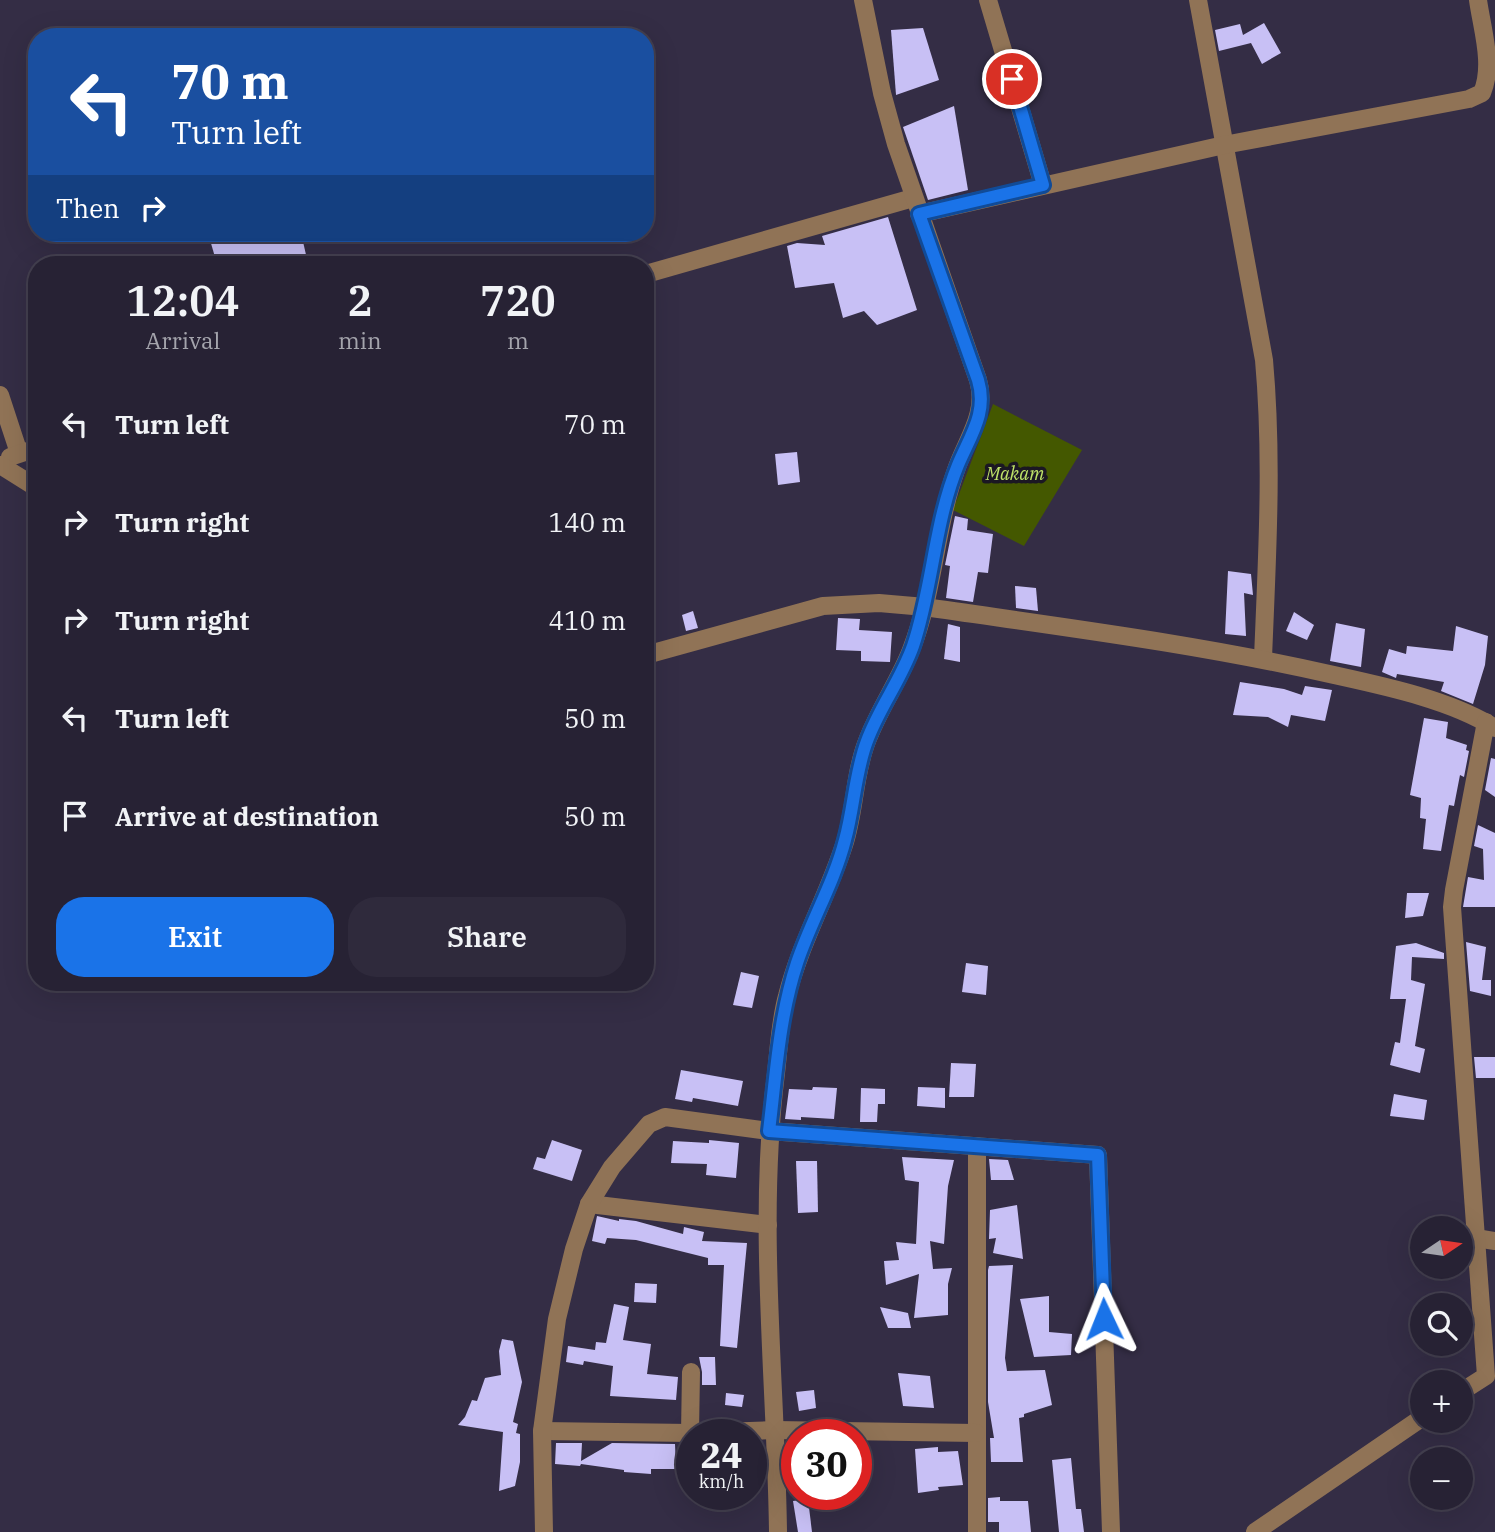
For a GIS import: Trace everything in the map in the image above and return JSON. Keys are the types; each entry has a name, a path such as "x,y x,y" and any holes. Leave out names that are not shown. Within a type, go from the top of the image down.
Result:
{"street":[{"path":"778,1532 768,1225 769,1131 786,997 797,961 833,878 845,841 867,741 905,667 925,607 946,503 956,469 978,420 983,401 916,206 882,93 863,0"},
{"path":"988,0 1043,185"},
{"path":"1198,0 1264,360 1269,418 1270,491 1263,658"},
{"path":"654,272 916,206 1043,185 1224,145 1469,99 1482,93 1488,79 1478,0"},
{"path":"0,395 19,453"},
{"path":"28,450 0,463 28,482"},
{"path":"654,653 823,607 878,603 925,607 1263,658 1437,702 1490,725 1452,907 1476,1238 1490,1375 1473,1385"},
{"path":"544,1532 542,1431 557,1319 574,1249 589,1205 612,1167 655,1119 665,1116 769,1131 1098,1155 1111,1532"},
{"path":"977,1146 977,1532"},
{"path":"589,1205 768,1225"},
{"path":"1476,1238 1495,1241"},
{"path":"690,1419 691,1372"},
{"path":"1255,1532 1410,1426"},
{"path":"767,1430 976,1433"},
{"path":"542,1431 676,1433"}],"green space":[{"name":"Makam","path":"993,404 1082,450 1024,546 953,510"}],"building":[{"path":"1264,23 1281,53 1262,64 1251,43 1219,51 1215,30 1240,24 1243,35"},
{"path":"923,28 939,80 896,95 891,30"},
{"path":"954,106 968,190 928,200 903,127"},
{"path":"888,217 917,310 877,325 864,311 843,318 834,283 795,288 787,246 797,243 825,245 822,236"},
{"path":"211,242 303,242 306,256 215,256"},
{"path":"797,452 800,482 778,485 775,454"},
{"path":"955,516 968,519 967,530 993,534 988,573 978,572 973,602 946,598 950,566 945,565"},
{"path":"1228,571 1251,574 1253,595 1244,593 1246,636 1225,634"},
{"path":"1015,586 1036,588 1038,611 1016,608"},
{"path":"693,611 698,628 686,631 682,615"},
{"path":"1294,612 1314,625 1307,640 1286,631"},
{"path":"838,618 860,619 859,630 892,632 890,662 861,661 861,651 836,650"},
{"path":"1336,623 1365,629 1361,667 1330,661"},
{"path":"948,624 960,627 960,662 944,659"},
{"path":"1456,626 1488,636 1485,665 1473,704 1441,691 1444,682 1397,674 1396,678 1382,672 1389,649 1406,654 1407,646 1453,651"},
{"path":"1240,682 1284,689 1302,695 1305,686 1332,690 1325,721 1291,715 1288,727 1268,717 1233,715"},
{"path":"1424,718 1448,722 1446,738 1467,745 1466,750 1469,751 1464,777 1460,775 1454,806 1449,805 1441,851 1423,849 1426,819 1420,818 1421,798 1410,795"},
{"path":"1491,758 1495,759 1495,797 1485,790"},
{"path":"1478,825 1495,833 1495,907 1463,907 1468,877 1484,880 1483,849 1474,846"},
{"path":"1407,893 1429,893 1423,916 1405,918"},
{"path":"1466,942 1486,947 1482,980 1491,980 1491,996 1470,991"},
{"path":"1416,943 1444,953 1444,959 1412,957 1411,980 1425,984 1415,1046 1425,1049 1420,1073 1390,1065 1395,1042 1400,1043 1406,999 1390,999 1396,946"},
{"path":"966,963 988,966 986,995 962,992"},
{"path":"741,972 759,976 752,1008 733,1005"},
{"path":"1474,1057 1495,1057 1495,1078 1476,1078"},
{"path":"951,1063 976,1064 974,1097 949,1097"},
{"path":"681,1070 743,1081 738,1106 693,1098 692,1102 675,1099"},
{"path":"813,1087 837,1088 834,1119 785,1119 789,1089 812,1090"},
{"path":"918,1087 945,1088 945,1108 917,1106"},
{"path":"861,1088 885,1089 885,1104 878,1104 877,1122 860,1122"},
{"path":"1394,1094 1427,1100 1424,1120 1390,1116"},
{"path":"552,1140 582,1150 572,1181 533,1169 537,1157 545,1159"},
{"path":"709,1140 739,1143 736,1178 706,1175 707,1164 671,1163 673,1141 709,1143"},
{"path":"902,1157 954,1160 948,1186 944,1244 930,1241 933,1269 952,1268 948,1284 948,1315 914,1318 919,1274 886,1285 884,1261 899,1260 896,1242 916,1244 919,1182 905,1180"},
{"path":"989,1159 1008,1160 1014,1180 991,1180"},
{"path":"796,1161 817,1161 818,1212 798,1213"},
{"path":"1017,1205 1023,1259 993,1253 996,1238 989,1239 990,1210"},
{"path":"597,1216 619,1221 636,1221 683,1234 684,1227 704,1232 702,1241 747,1243 737,1348 720,1346 724,1265 708,1265 708,1258 636,1240 607,1238 605,1244 592,1241"},
{"path":"1013,1265 1005,1358 1007,1371 1045,1370 1052,1405 1019,1418 1023,1462 991,1462 990,1438 994,1438 988,1402 988,1270 989,1266"},
{"path":"635,1283 657,1284 656,1303 634,1302"},
{"path":"1049,1296 1049,1332 1072,1334 1071,1355 1034,1357 1020,1299"},
{"path":"614,1304 629,1307 623,1340 651,1344 647,1374 678,1377 676,1400 610,1396 613,1366 584,1361 583,1365 566,1362 568,1346 595,1350 596,1342 606,1343"},
{"path":"880,1307 908,1313 911,1328 888,1328"},
{"path":"502,1339 513,1341 522,1382 513,1422 518,1424 516,1433 520,1434 520,1462 515,1486 499,1491 503,1432 458,1425 465,1417 472,1400 477,1401 485,1378 501,1375 499,1351"},
{"path":"699,1357 715,1357 716,1385 702,1385"},
{"path":"898,1373 930,1376 934,1408 903,1406"},
{"path":"814,1390 816,1408 799,1411 796,1392"},
{"path":"726,1393 744,1395 742,1407 725,1405"},
{"path":"556,1443 582,1443 581,1461 612,1443 675,1444 676,1469 651,1469 651,1474 581,1464 555,1464"},
{"path":"938,1447 938,1452 958,1451 963,1485 938,1487 939,1490 918,1493 915,1449"},
{"path":"1071,1458 1076,1509 1081,1509 1084,1532 1059,1532 1052,1460"},
{"path":"1000,1497 1000,1501 1028,1501 1031,1532 999,1532 999,1522 988,1522 988,1498"},
{"path":"794,1510 809,1510 812,1532 798,1532"}],"route":[{"path":"1012,79 1043,185 919,214 970,355 983,401 978,420 956,469 946,503 925,607 913,646 867,741 845,841 833,878 797,961 786,997 769,1131 1098,1155 1104,1319"}]}
